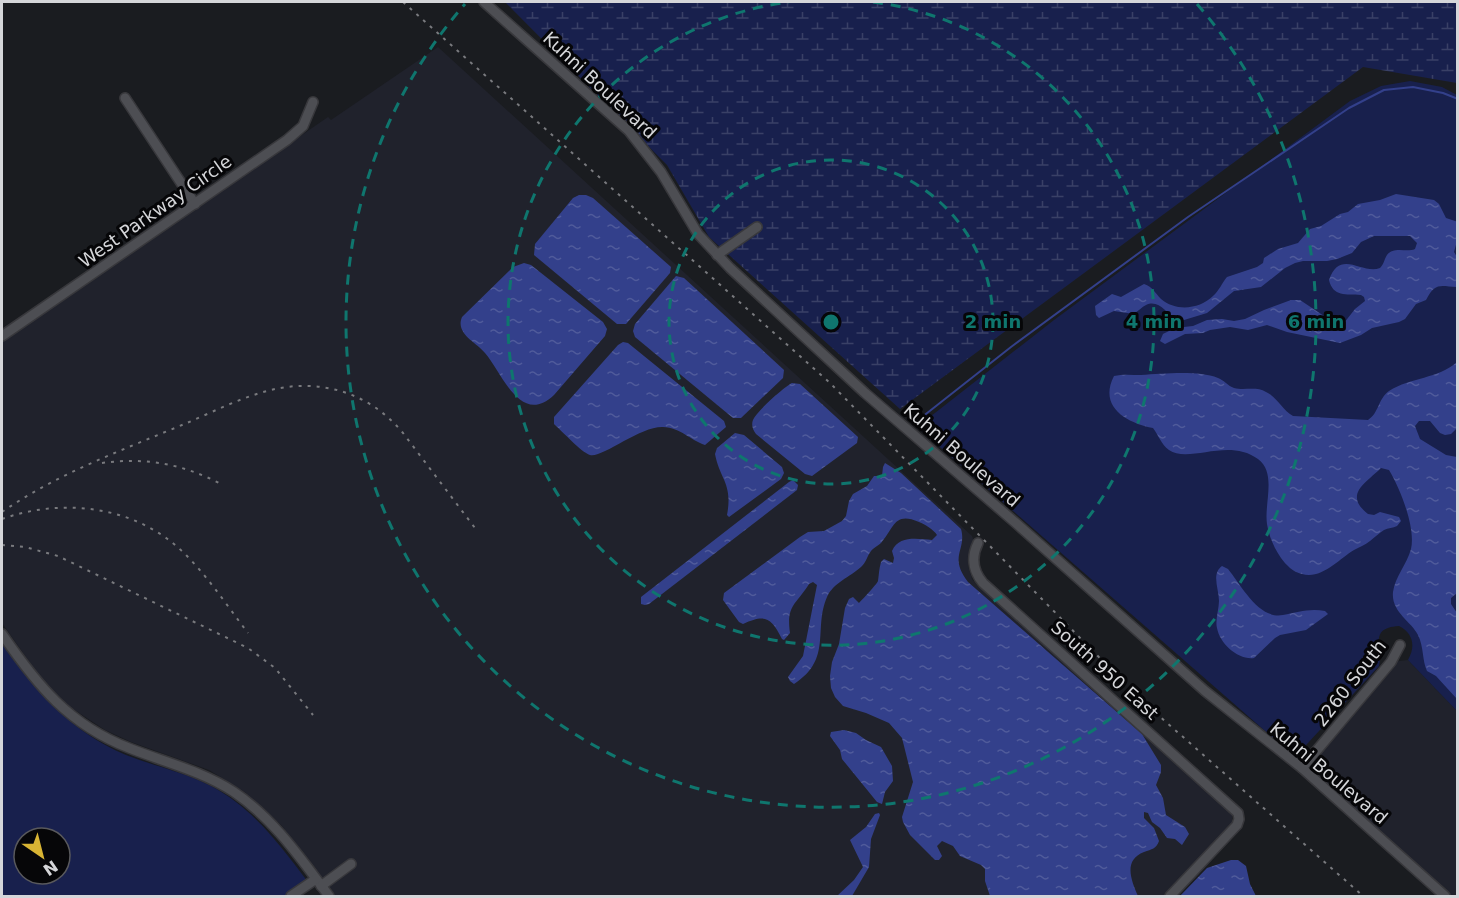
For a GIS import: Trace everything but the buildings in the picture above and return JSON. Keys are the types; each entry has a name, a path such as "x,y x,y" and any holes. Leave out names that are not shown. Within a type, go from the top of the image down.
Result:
{"street":[{"name":"Kuhni Boulevard","path":"487,5 629,131 661,172 698,234 717,255 865,393 1026,532 1205,692 1302,768 1445,897"},
{"path":"126,98 195,204"},
{"name":"West Parkway Circle","path":"2,336 287,140 303,126 313,102"},
{"path":"717,255 757,227"},
{"name":"South 950 East","path":"978,543 974,552 974,566 983,583 1237,810 1239,819 1237,825 1170,897"},
{"path":"2,634 42,689 74,718 117,744 202,775 232,791 271,823 329,897"},
{"name":"2260 South","path":"1302,768 1391,662 1400,645"},
{"path":"291,897 351,864"}],"shaded area":[{"path":"438,47 972,536 974,542 968,565 972,579 978,586 1228,807 1232,813 1232,823 1166,896 336,896 281,825 246,793 209,770 131,742 105,730 70,707 42,680 2,623 2,342 328,117 331,120"},
{"path":"1408,660 1457,711 1457,896 1445,896 1302,768 1391,662"}],"green space":[{"path":"505,2 1457,2 1457,83 1363,67 900,409 709,237 667,165"},
{"path":"1410,81 1442,87 1457,95 1457,711 1408,660 1412,650 1412,640 1407,632 1399,626 1389,628 1380,635 1379,666 1295,757 917,427 1054,320 1350,101 1381,86"},
{"path":"2,644 41,694 88,735 126,755 211,786 253,816 308,882 286,896 2,896"}],"water":[{"path":"1396,194 1434,200 1439,204 1446,218 1458,222 1454,252 1457,257 1457,287 1439,286 1435,288 1426,300 1416,304 1405,319 1399,322 1372,328 1340,343 1287,332 1267,325 1248,330 1230,327 1185,334 1165,344 1160,341 1163,334 1175,328 1193,326 1207,320 1245,319 1291,300 1300,300 1333,322 1344,323 1365,301 1361,295 1337,292 1329,280 1334,271 1345,264 1380,268 1390,252 1415,249 1417,243 1410,236 1374,236 1361,242 1352,253 1337,259 1295,263 1261,287 1234,291 1207,313 1184,320 1176,319 1155,304 1144,306 1134,314 1114,311 1099,318 1096,315 1095,306 1112,294 1121,297 1144,284 1152,288 1161,299 1174,306 1188,307 1202,304 1215,294 1227,277 1257,267 1263,263 1264,258 1278,249 1298,243 1310,229 1348,212 1358,204"},
{"path":"579,195 593,198 671,267 670,273 626,324 617,324 534,255 535,244 573,198"},
{"path":"524,263 531,265 603,322 607,329 605,336 554,395 542,403 531,405 513,393 485,353 467,337 461,328 462,317 513,267"},
{"path":"676,276 684,278 784,370 783,378 741,418 733,418 635,337 633,331 635,324"},
{"path":"623,342 628,343 724,421 726,427 705,445 680,432 663,427 644,431 596,455 590,455 582,450 554,424 554,417"},
{"path":"1457,362 1457,428 1451,434 1445,435 1440,433 1430,421 1419,421 1415,426 1420,439 1446,455 1457,457 1457,593 1451,598 1451,604 1457,613 1457,699 1436,676 1427,671 1418,635 1398,611 1393,599 1394,586 1409,555 1412,540 1406,508 1389,470 1381,468 1360,489 1357,500 1368,514 1374,515 1380,512 1399,517 1401,521 1397,526 1384,530 1330,568 1316,574 1302,574 1285,563 1272,542 1267,524 1267,472 1258,459 1234,450 1177,454 1162,443 1153,428 1125,418 1118,412 1112,405 1110,396 1114,376 1200,374 1218,378 1234,388 1262,390 1270,394 1293,416 1368,420 1389,391 1397,386 1441,372"},
{"path":"792,383 800,384 858,437 857,443 812,476 805,474 756,434 752,424 759,411"},
{"path":"735,433 744,435 782,467 784,473 781,479 729,517 727,515 727,488 715,454 717,448"},
{"path":"885,463 901,473 961,529 959,566 968,582 1142,734 1161,765 1156,785 1163,798 1166,815 1185,827 1189,834 1182,845 1175,839 1167,838 1152,822 1148,813 1144,812 1144,818 1154,828 1159,841 1157,846 1137,856 1131,865 1131,877 1138,896 990,896 985,881 985,869 981,865 960,856 953,846 942,841 937,846 942,856 939,860 935,860 910,835 902,817 913,782 902,738 889,723 843,706 831,688 830,676 849,599 853,597 859,603 869,592 878,581 881,562 884,559 893,563 892,551 899,542 909,539 932,540 937,535 929,527 911,519 899,520 881,543 871,551 863,565 833,588 823,609 820,643 814,664 794,684 788,677 803,656 817,585 813,582 809,584 793,606 789,616 790,633 784,640 767,620 757,619 743,624 739,622 723,600 724,593 800,537 808,532 824,531 842,521 846,516 853,494 867,486 874,476 882,476"},
{"path":"793,480 798,485 797,490 649,604 641,604 641,597"},
{"path":"1222,566 1228,569 1251,600 1266,612 1283,615 1314,610 1325,611 1328,614 1306,630 1280,635 1254,658 1236,654 1222,640 1216,622 1219,601 1216,577"},
{"path":"844,730 856,733 881,747 892,766 893,781 885,792 882,804 877,802 842,759 840,750 830,736 831,732"},
{"path":"879,813 871,839 869,867 852,896 837,896 854,880 863,867 850,840 866,827 875,814"},
{"path":"1238,860 1246,866 1250,884 1256,896 1180,896 1207,868"}],"waterway":[{"path":"917,421 1011,347 1188,217 1349,108 1384,90 1413,87 1443,93 1458,99"}],"railway":[{"path":"403,2 829,382 1140,699 1363,896"},
{"path":"2,512 67,475 227,405 275,389 308,386 336,390 361,399 394,423 478,532"},
{"path":"102,463 133,461 163,464 192,471 221,484"},
{"path":"2,519 50,508 74,508 99,510 145,525 166,538 194,563 248,633"},
{"path":"2,545 25,547 58,556 248,648 275,668 313,715"}]}
